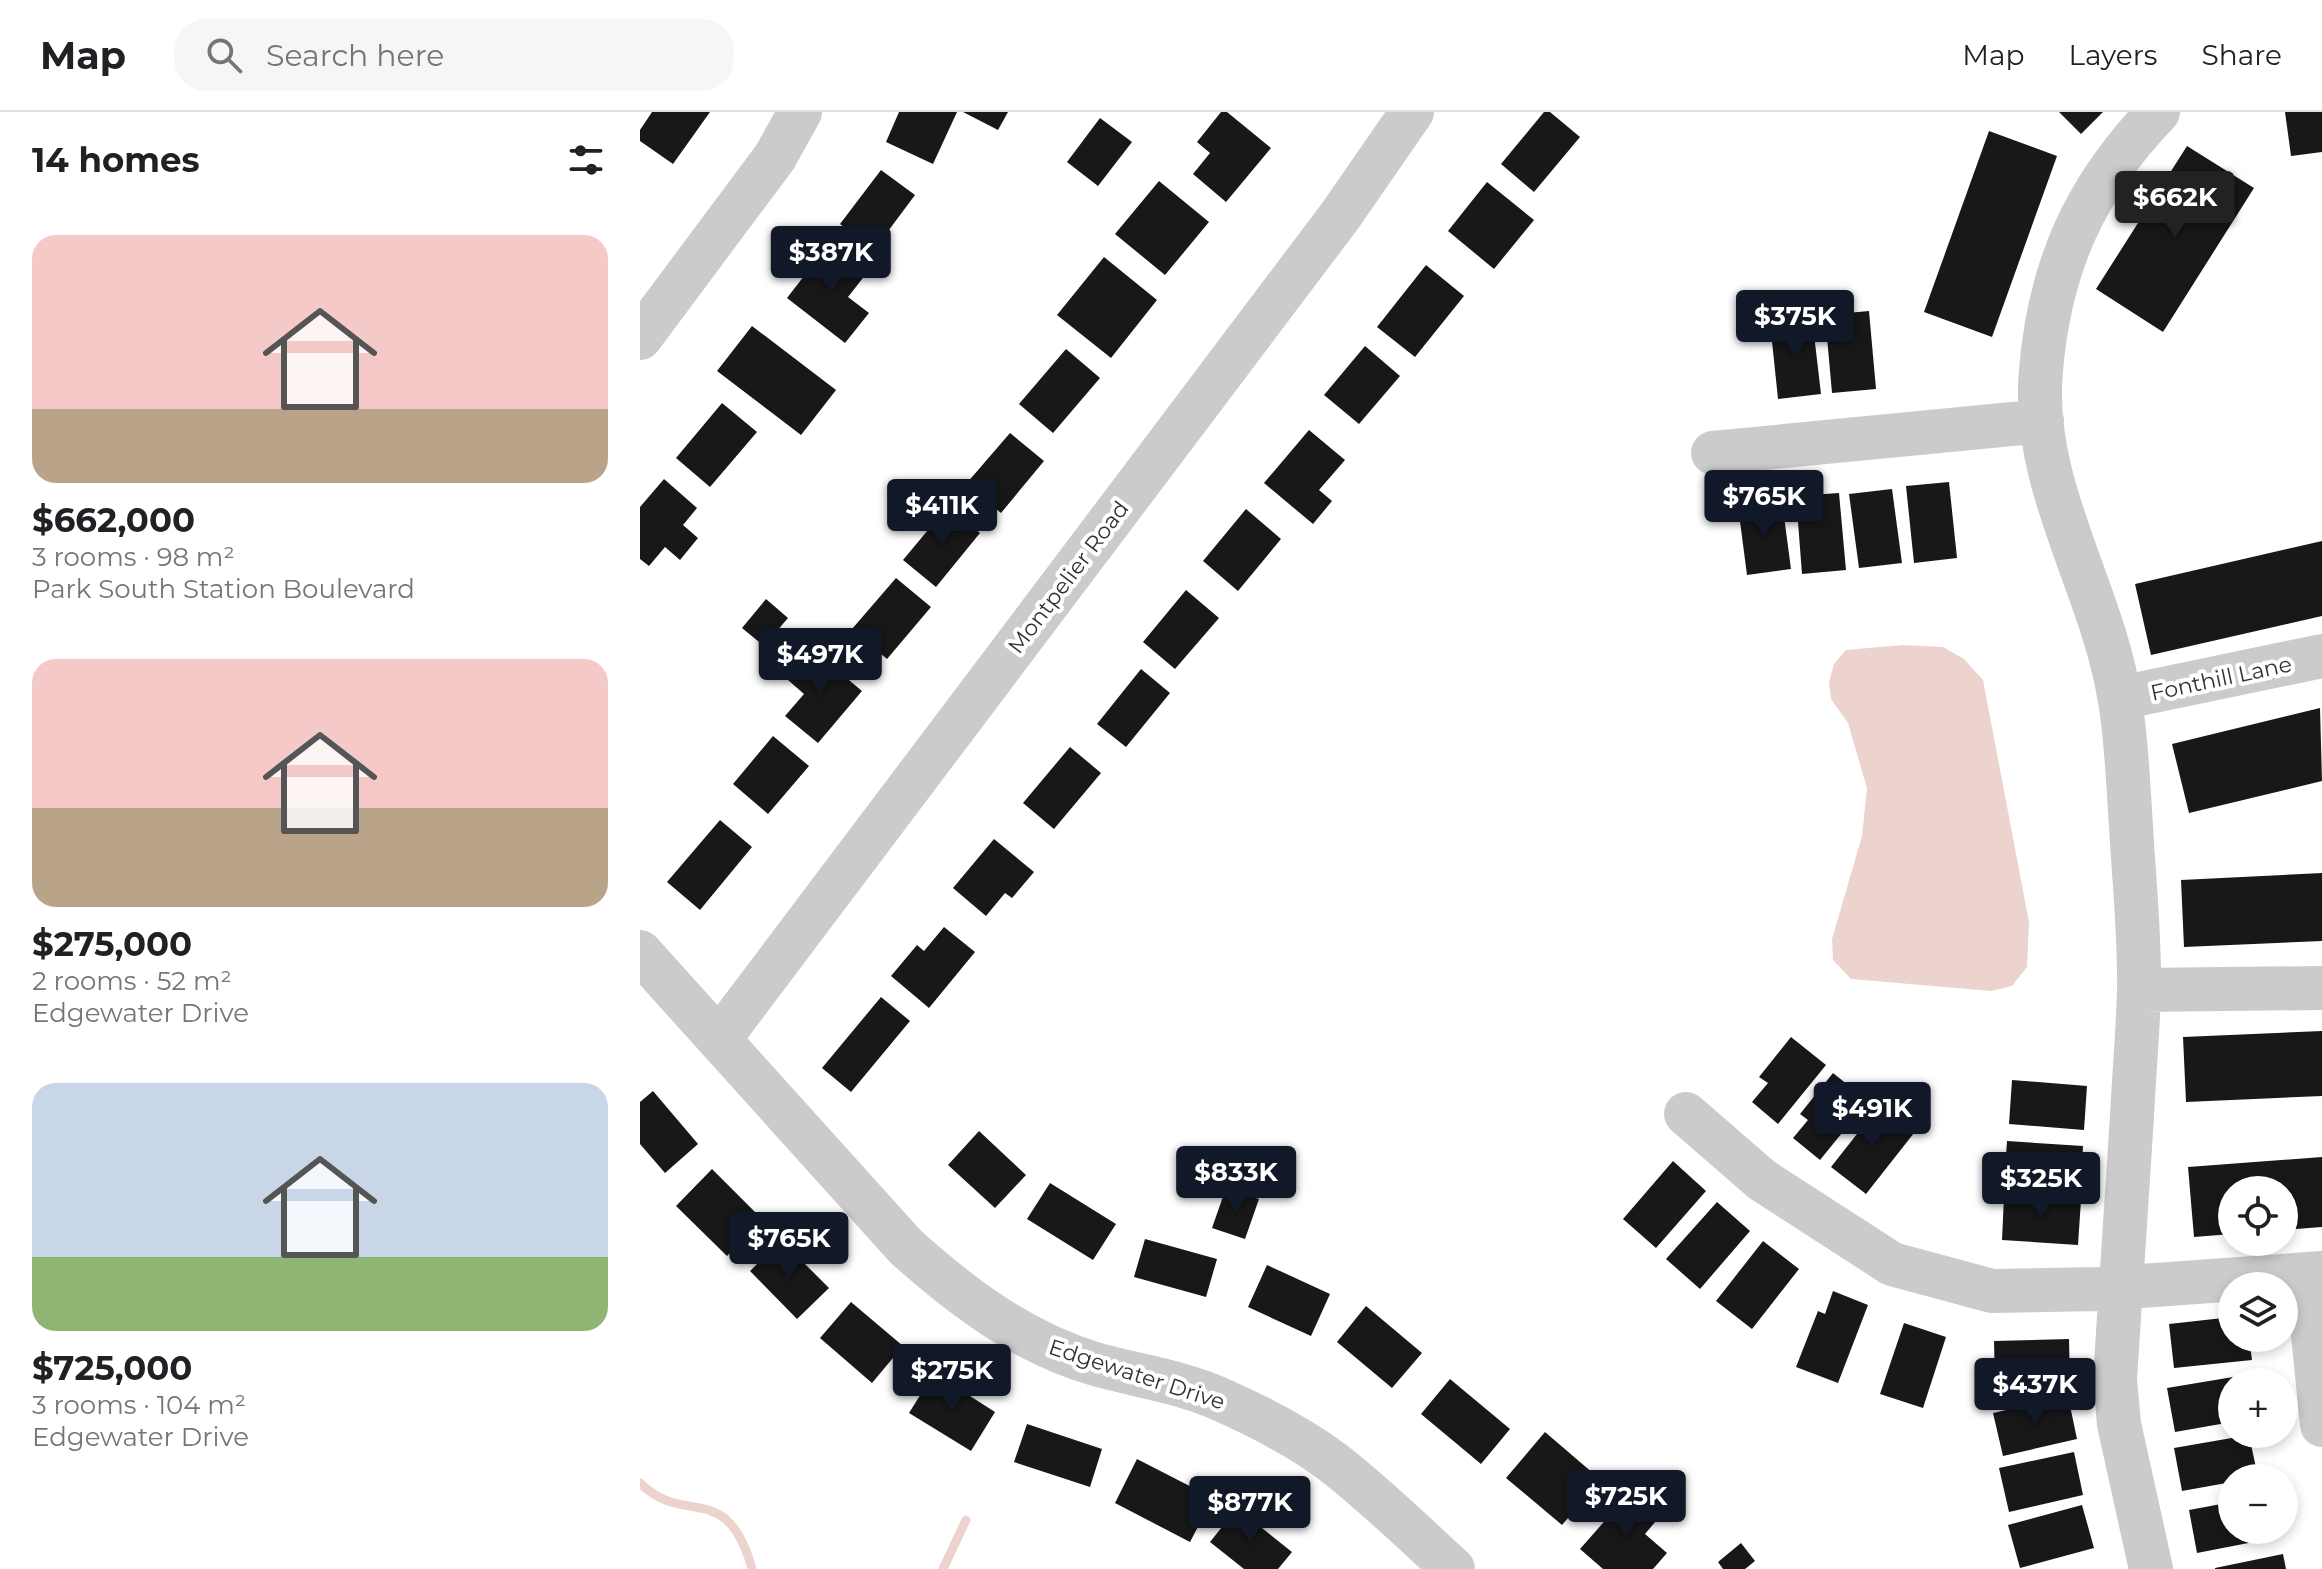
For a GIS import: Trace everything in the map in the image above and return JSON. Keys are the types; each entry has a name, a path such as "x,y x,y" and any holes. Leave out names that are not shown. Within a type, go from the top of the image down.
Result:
{"street":[{"path":"640,338 775,157 800,112"},
{"name":"Montpelier Road","path":"720,1038 1340,216 1412,112"},
{"path":"2151,1569 2119,1424 2115,1379 2139,990 2127,762 2120,698 2104,636 2045,447 2042,361 2059,270 2081,215 2127,144 2158,112"},
{"path":"1713,453 2042,421"},
{"name":"Fonthill Lane","path":"2120,698 2322,656"},
{"name":"Edgewater Drive","path":"640,952 906,1247 978,1308 1033,1339 1092,1363 1220,1399 1278,1427 1342,1470 1453,1569"},
{"path":"2139,990 2322,988"},
{"path":"1686,1114 1762,1180 1892,1264 1992,1291 2120,1288 2314,1274 2322,1425"}],"shaded area":[{"path":"1903,645 1943,647 1964,659 1983,680 2029,922 2027,967 2012,986 1991,991 1851,979 1833,960 1832,939 1862,836 1867,788 1848,723 1831,699 1829,682 1834,664 1846,650"}],"building":[{"path":"652,112 710,112 673,164 640,141 640,130"},
{"path":"899,112 957,112 933,164 886,142"},
{"path":"963,112 1008,112 998,130"},
{"path":"1221,112 1227,112 1271,148 1226,202 1193,174 1210,153 1197,142"},
{"path":"1544,112 1550,112 1580,137 1534,192 1501,164"},
{"path":"2059,112 2103,112 2081,134"},
{"path":"2285,112 2322,112 2322,152 2291,156"},
{"path":"1100,118 1132,142 1098,186 1067,162"},
{"path":"1989,131 2057,156 1992,337 1924,312"},
{"path":"2187,146 2254,188 2163,332 2096,289"},
{"path":"881,170 915,195 874,250 840,224"},
{"path":"1159,181 1209,222 1165,275 1115,234"},
{"path":"1487,182 1534,220 1494,269 1448,231"},
{"path":"828,245 866,274 848,297 869,313 845,343 787,298"},
{"path":"1104,257 1157,300 1111,358 1057,315"},
{"path":"1426,265 1464,296 1415,357 1377,327"},
{"path":"1869,311 1876,389 1832,393 1825,315"},
{"path":"1812,317 1821,394 1778,399 1770,322"},
{"path":"752,326 836,390 801,435 717,371"},
{"path":"1365,346 1400,376 1359,424 1324,395"},
{"path":"1066,349 1100,378 1053,433 1019,404"},
{"path":"722,403 757,432 710,487 676,458"},
{"path":"1309,430 1345,460 1319,490 1332,501 1313,524 1264,483"},
{"path":"1010,433 1044,461 1001,513 966,484"},
{"path":"664,479 697,508 683,525 698,538 680,560 665,547 649,566 640,559 640,507"},
{"path":"1949,482 1957,558 1914,563 1906,486"},
{"path":"1892,489 1902,563 1859,568 1849,494"},
{"path":"1839,493 1846,570 1802,574 1796,496"},
{"path":"1782,501 1791,569 1747,575 1738,506"},
{"path":"948,506 980,533 936,587 903,560"},
{"path":"1246,509 1281,539 1238,591 1203,561"},
{"path":"2322,541 2322,616 2151,655 2135,584"},
{"path":"896,578 931,607 887,659 852,629"},
{"path":"1186,590 1219,618 1175,669 1143,642"},
{"path":"766,599 788,618 764,646 742,628"},
{"path":"813,650 862,691 818,743 785,716 804,694 788,680"},
{"path":"1141,669 1170,693 1126,747 1097,724"},
{"path":"2320,708 2322,781 2189,813 2172,744"},
{"path":"773,736 809,766 768,814 733,784"},
{"path":"1070,747 1101,773 1054,829 1023,803"},
{"path":"720,820 752,847 700,910 667,882"},
{"path":"994,839 1034,872 1012,898 1005,893 986,916 953,888"},
{"path":"2322,873 2322,941 2184,947 2181,880"},
{"path":"944,927 975,952 929,1008 891,976 917,945 924,951"},
{"path":"881,997 910,1021 851,1092 822,1068"},
{"path":"2322,1031 2322,1096 2186,1102 2183,1037"},
{"path":"1791,1037 1826,1065 1778,1124 1752,1102 1768,1083 1759,1077"},
{"path":"1833,1073 1868,1101 1820,1160 1793,1138 1808,1120 1800,1114"},
{"path":"2012,1080 2087,1086 2084,1130 2009,1124"},
{"path":"653,1091 698,1144 665,1173 640,1144 640,1102"},
{"path":"1879,1106 1914,1133 1866,1194 1831,1167"},
{"path":"979,1131 1026,1175 995,1208 948,1165"},
{"path":"2007,1141 2083,1146 2081,1188 2004,1184"},
{"path":"2322,1157 2322,1227 2298,1229 2298,1176 2218,1176 2218,1235 2194,1237 2188,1167"},
{"path":"1673,1161 1706,1191 1656,1248 1623,1219"},
{"path":"712,1169 763,1220 727,1256 676,1206"},
{"path":"1050,1183 1116,1224 1093,1260 1027,1219"},
{"path":"1226,1188 1259,1199 1245,1239 1212,1228"},
{"path":"2004,1196 2081,1200 2078,1245 2002,1240"},
{"path":"1717,1202 1750,1231 1700,1289 1666,1259"},
{"path":"1145,1239 1217,1259 1206,1297 1134,1277"},
{"path":"781,1240 829,1288 797,1319 750,1271"},
{"path":"1763,1241 1799,1269 1752,1329 1716,1301"},
{"path":"1267,1265 1330,1294 1311,1336 1248,1307"},
{"path":"1833,1291 1868,1305 1838,1383 1796,1367 1818,1311 1825,1314"},
{"path":"851,1302 903,1346 872,1383 820,1338"},
{"path":"1366,1306 1422,1353 1392,1388 1337,1342"},
{"path":"2218,1319 2218,1352 2251,1352 2252,1360 2174,1368 2169,1324"},
{"path":"1904,1323 1946,1337 1923,1408 1880,1394"},
{"path":"2069,1339 2070,1383 1995,1385 1994,1341"},
{"path":"934,1373 995,1412 971,1451 909,1413"},
{"path":"1450,1379 1510,1429 1481,1464 1421,1414"},
{"path":"2218,1380 2218,1424 2175,1432 2167,1388"},
{"path":"2068,1396 2077,1439 2003,1456 1993,1413"},
{"path":"1027,1424 1102,1449 1090,1487 1014,1462"},
{"path":"1545,1432 1601,1480 1562,1525 1506,1478"},
{"path":"2218,1440 2218,1448 2252,1448 2255,1464 2218,1464 2218,1485 2182,1491 2174,1448"},
{"path":"2074,1452 2083,1495 2009,1512 1999,1468"},
{"path":"1137,1459 1213,1498 1190,1542 1115,1503"},
{"path":"1632,1490 1661,1515 1645,1534 1667,1553 1653,1569 1603,1569 1580,1549"},
{"path":"2082,1505 2094,1548 2020,1568 2008,1525"},
{"path":"2218,1505 2218,1544 2243,1544 2197,1553 2189,1510"},
{"path":"1237,1508 1292,1552 1278,1569 1244,1569 1210,1542"},
{"path":"1741,1543 1755,1561 1745,1569 1723,1569 1718,1562"},
{"path":"2283,1554 2286,1569 2215,1569 2215,1568"}],"waterway":[{"path":"640,1483 673,1503 717,1514 730,1524 742,1541 752,1569"},
{"path":"943,1569 966,1520"}]}
